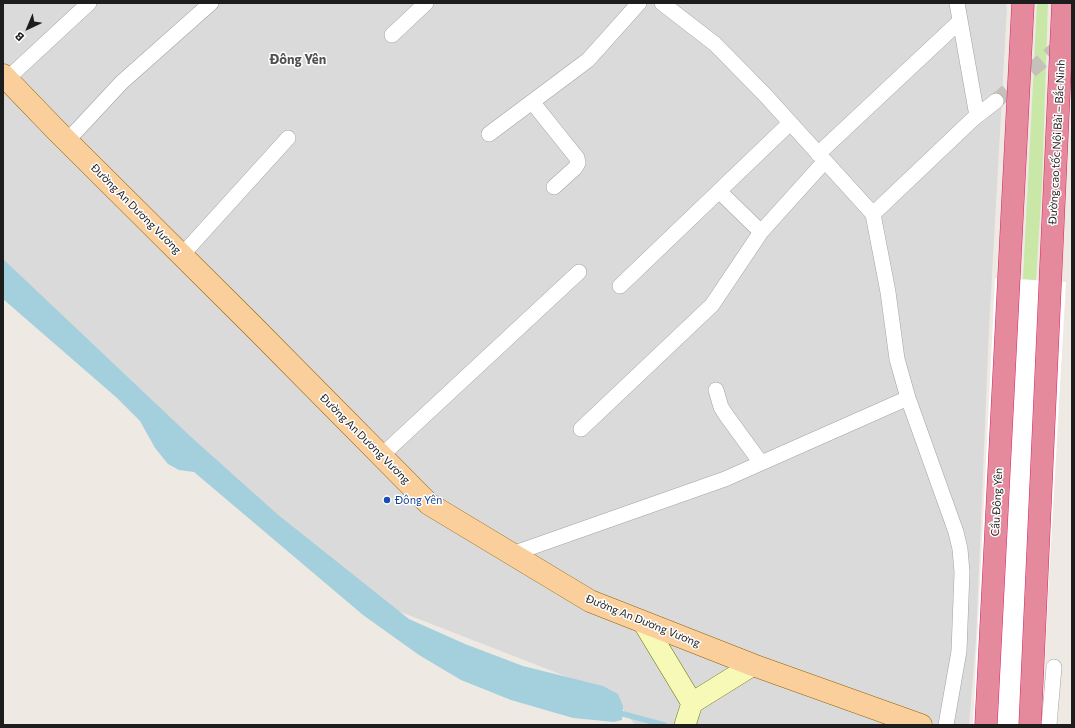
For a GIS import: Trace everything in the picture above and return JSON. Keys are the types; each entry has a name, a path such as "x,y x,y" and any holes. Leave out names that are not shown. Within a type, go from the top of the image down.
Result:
{"highway":[{"name":"Cầu Đông Yên","path":"986,725 1023,3"},
{"name":"Đường cao tốc Nội Bài – Bắc Ninh","path":"1030,725 1063,3"}],"main road":[{"name":"Đường An Dương Vương","path":"5,77 429,504 590,601 753,665 921,725"}],"street":[{"path":"5,77 89,3"},
{"path":"67,141 122,82 211,3"},
{"path":"392,36 426,3"},
{"path":"489,134 533,103 592,56 639,3"},
{"path":"662,3 715,44 873,214 888,292 897,359 908,398 956,532 960,549 962,599 958,651 946,725"},
{"path":"957,3 959,22 977,116"},
{"path":"581,429 712,305 761,232 822,158 959,22"},
{"path":"873,214 977,116 996,101"},
{"path":"533,103 577,158 578,163 575,168 554,187"},
{"path":"620,286 790,123"},
{"path":"182,255 288,138"},
{"path":"719,191 761,232"},
{"path":"381,456 579,272"},
{"path":"716,390 721,406 726,415 761,463"},
{"path":"512,554 725,479 908,398"},
{"path":"643,622 689,714 753,665"},
{"path":"1049,725 1054,667"}],"shaded area":[{"path":"3,3 1006,3 1007,8 989,328 976,640 969,725 635,725 611,694 393,609 153,420 3,271"}],"green space":[{"path":"1037,3 1048,3 1042,185 1036,280 1023,279"}],"water":[{"path":"3,259 190,436 277,514 409,619 465,644 523,666 603,686 618,694 623,706 622,720 614,722 573,718 511,700 461,680 419,655 363,615 194,472 179,470 168,464 155,448 140,421 117,398 3,299"}],"pier":[{"path":"995,278 1066,282 1042,725 973,725"}],"waterway":[{"path":"616,712 664,725"}],"tunnel":[{"path":"996,101 1065,41"}],"place":[{"name":"Đông Yên","path":"387,500"}],"district":[{"name":"Đông Yên","path":"298,60"}]}
